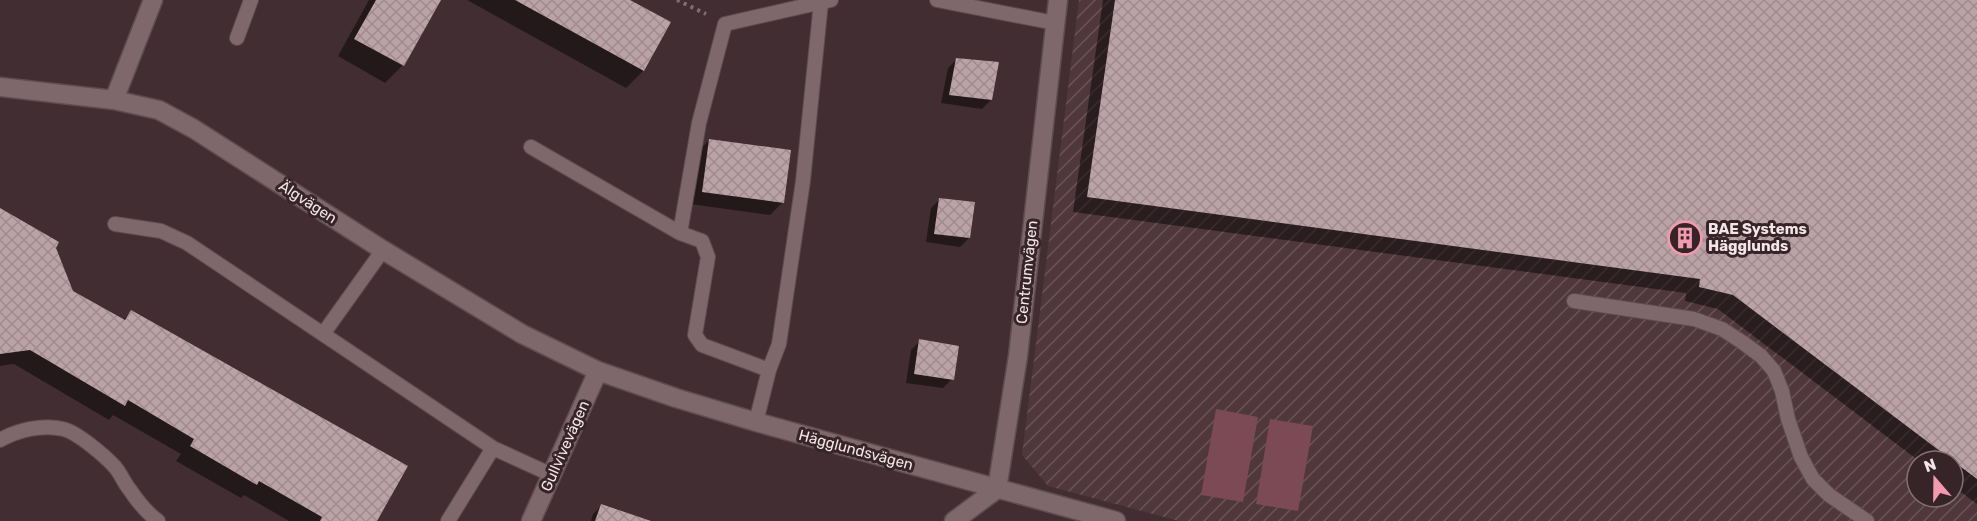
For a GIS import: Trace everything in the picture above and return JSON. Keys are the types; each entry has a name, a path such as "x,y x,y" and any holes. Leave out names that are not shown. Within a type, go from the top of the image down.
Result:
{"street":[{"path":"114,100 153,0"},
{"name":"Centrumvägen","path":"997,489 1018,356 1058,0"},
{"name":"Älgvägen","path":"0,87 114,100 159,110 194,129 383,250 522,334 598,371"},
{"name":"Hägglundsvägen","path":"598,371 756,422 1116,521"},
{"name":"Gullvivevägen","path":"531,521 598,371"},
{"path":"954,521 997,489"}],"lane":[{"path":"237,38 251,0"},
{"path":"937,0 1055,23"},
{"path":"680,233 699,123 726,24 826,1 779,344 769,370 756,422"},
{"path":"531,147 680,233 702,241 708,257 695,335 702,345 769,370"},
{"path":"115,224 160,231 187,243 493,448 552,475"},
{"path":"323,334 383,250"},
{"path":"1574,301 1694,320 1722,329 1761,356 1774,371 1801,457 1814,479 1829,495 1867,521"},
{"path":"0,440 10,434 38,427 64,429 92,446 115,468 131,492 158,521"},
{"path":"448,521 493,448"}],"path":[{"path":"677,0 726,24"}],"shaded area":[{"path":"1079,0 1977,0 1977,521 1179,521 1048,486 1022,455"},
{"path":"1216,409 1258,417 1243,502 1201,495"},
{"path":"1270,419 1313,426 1298,511 1256,504"}],"building":[{"path":"376,0 441,0 404,66 354,39"},
{"path":"515,0 630,0 671,22 644,71"},
{"name":"BAE Systems Hägglunds","path":"1115,0 1977,0 1977,479 1965,470 1965,449 1937,449 1733,295 1699,287 1700,279 1087,197"},
{"path":"956,58 999,62 992,100 949,95"},
{"path":"709,139 791,150 784,203 702,192"},
{"path":"939,198 975,202 970,238 934,234"},
{"path":"0,208 59,242 56,248 73,291 125,320 131,310 408,466 377,521 320,521 322,517 259,481 257,485 190,446 194,439 128,400 125,406 30,350 0,354"},
{"path":"919,339 959,346 954,380 914,374"},
{"path":"601,504 651,521 595,521"}],"place":[{"name":"BAE Systems Hägglunds","path":"1685,238"}]}
